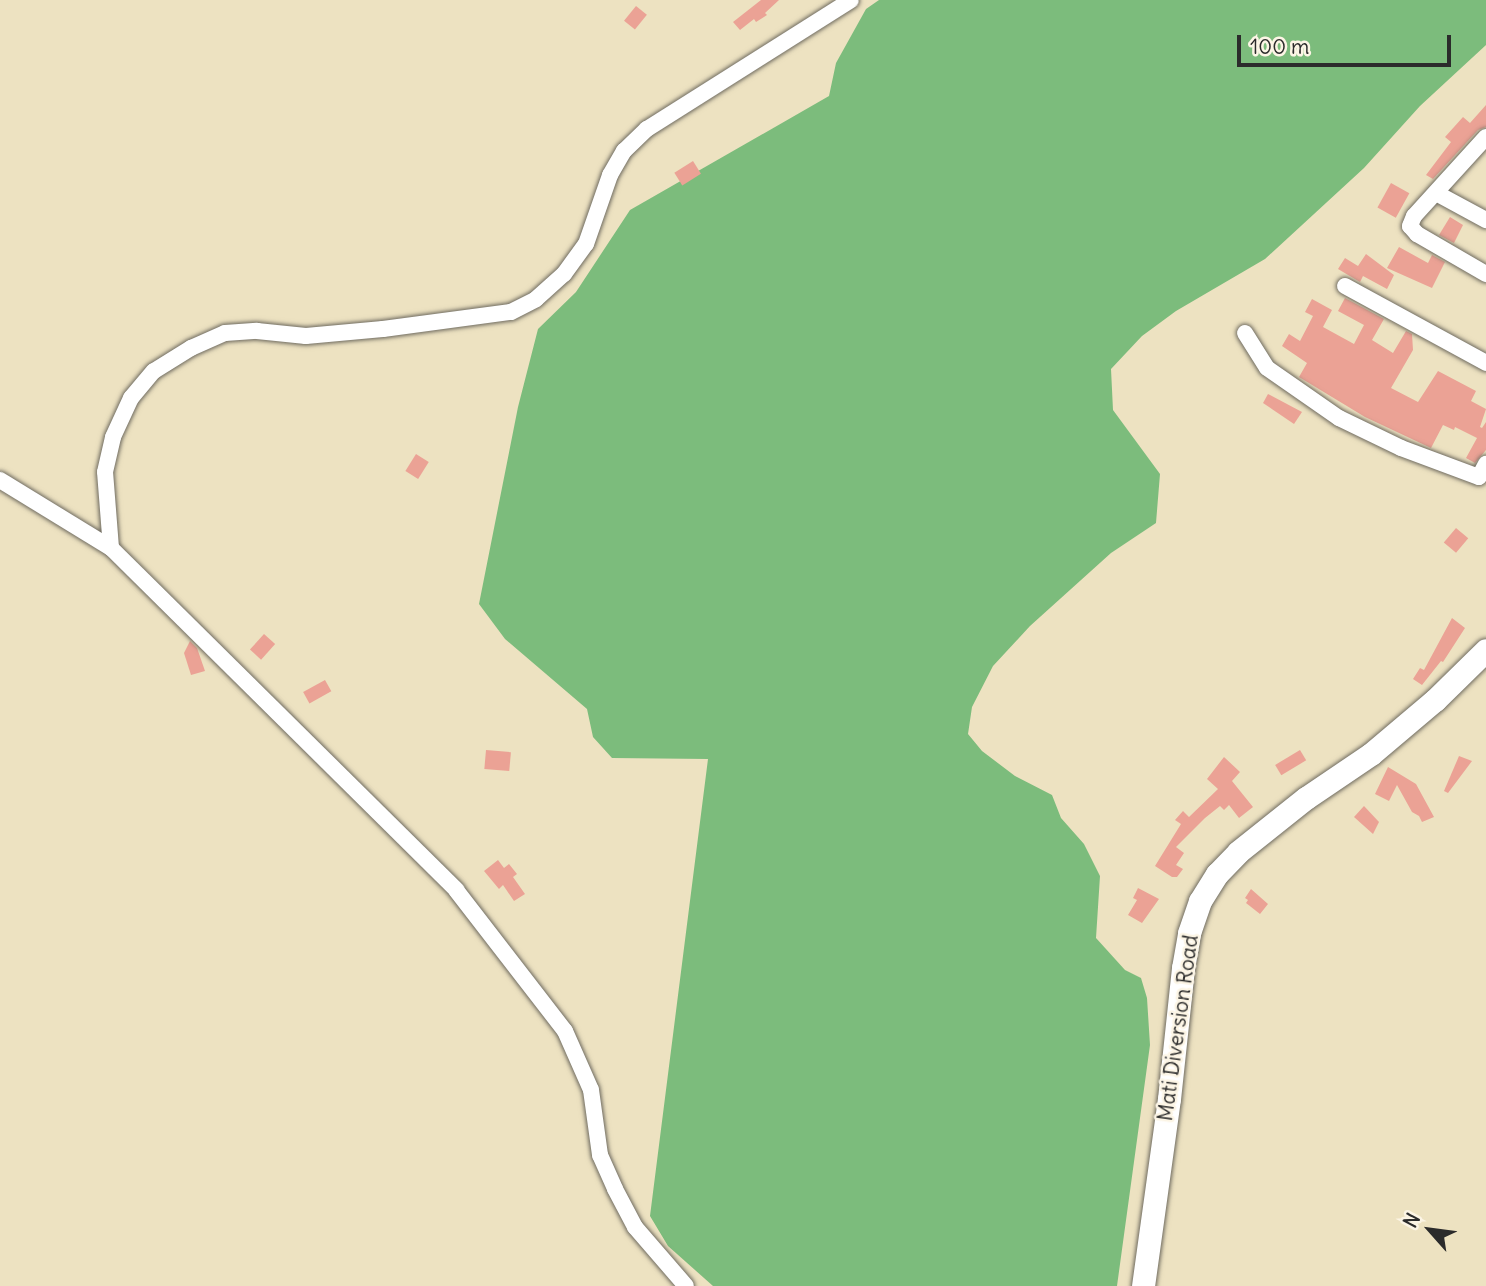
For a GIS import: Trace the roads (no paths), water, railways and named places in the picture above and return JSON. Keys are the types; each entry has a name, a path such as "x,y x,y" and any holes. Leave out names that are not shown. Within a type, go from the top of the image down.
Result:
{"highway":[{"name":"Mati Diversion Road","path":"1143,1286 1175,1051 1183,968 1189,933 1200,901 1217,874 1238,852 1273,823 1371,754 1435,699 1486,650"}],"street":[{"path":"111,548 105,472 113,437 131,398 154,371 191,348 225,333 257,331 306,336 383,329 511,312 536,299 564,274 586,244 610,175 624,151 648,129 851,0"},
{"path":"1486,137 1415,216 1410,226 1417,234 1486,274"},
{"path":"1436,193 1486,220"},
{"path":"1345,286 1486,363"},
{"path":"1245,333 1267,368 1339,418 1401,448 1479,477 1486,464"},
{"path":"0,480 111,548 456,891 565,1031 591,1090 600,1155 615,1189 635,1227 686,1286"}]}
